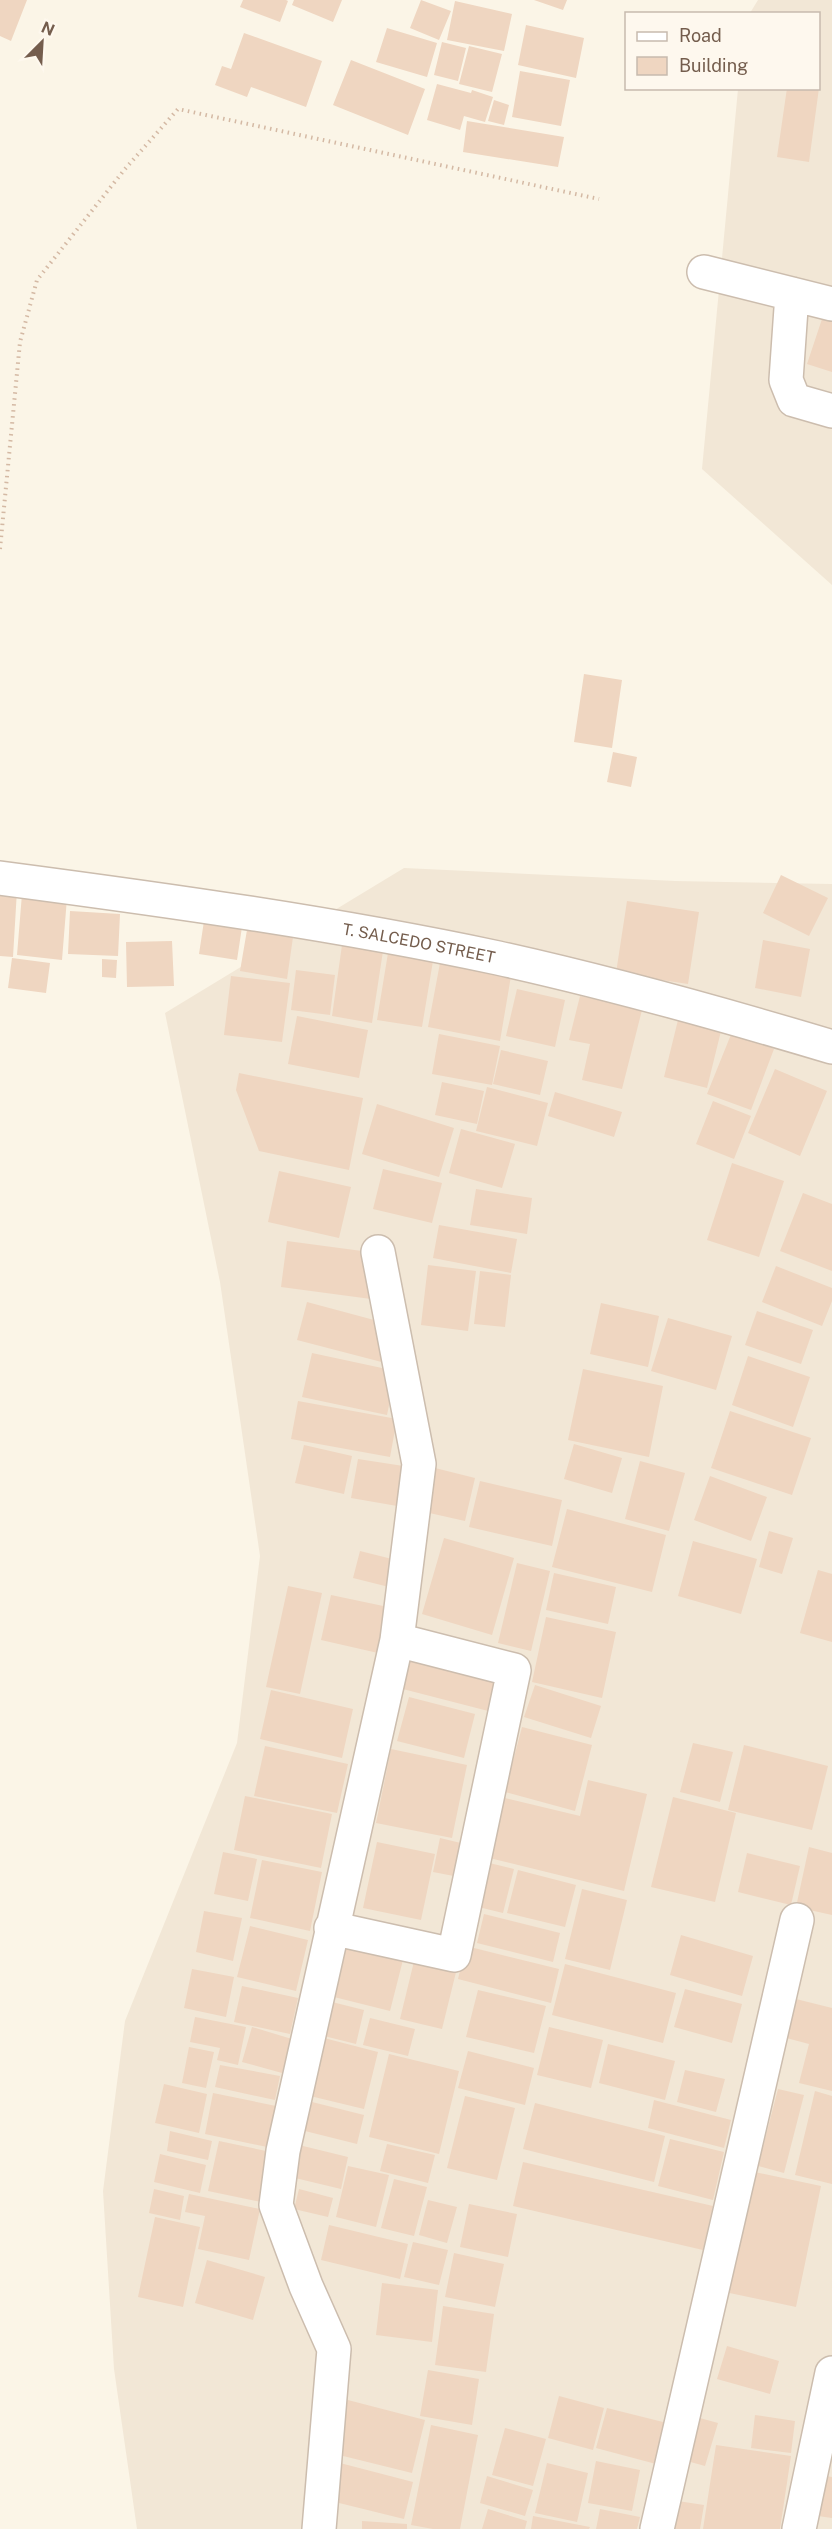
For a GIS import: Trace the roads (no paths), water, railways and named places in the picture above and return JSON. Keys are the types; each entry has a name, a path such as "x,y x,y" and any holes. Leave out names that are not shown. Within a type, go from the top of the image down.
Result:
{"street":[{"path":"704,272 832,304"},
{"path":"792,294 786,380 794,400 832,411"},
{"name":"T. SALCEDO STREET","path":"0,878 233,909 498,958 698,1007 832,1047"},
{"path":"319,2529 334,2349 306,2286 276,2205 283,2151 397,1640 419,1464 378,1252"},
{"path":"331,1928 454,1955 514,1670 397,1640"},
{"path":"657,2529 797,1920"},
{"path":"799,2529 832,2373"}]}
